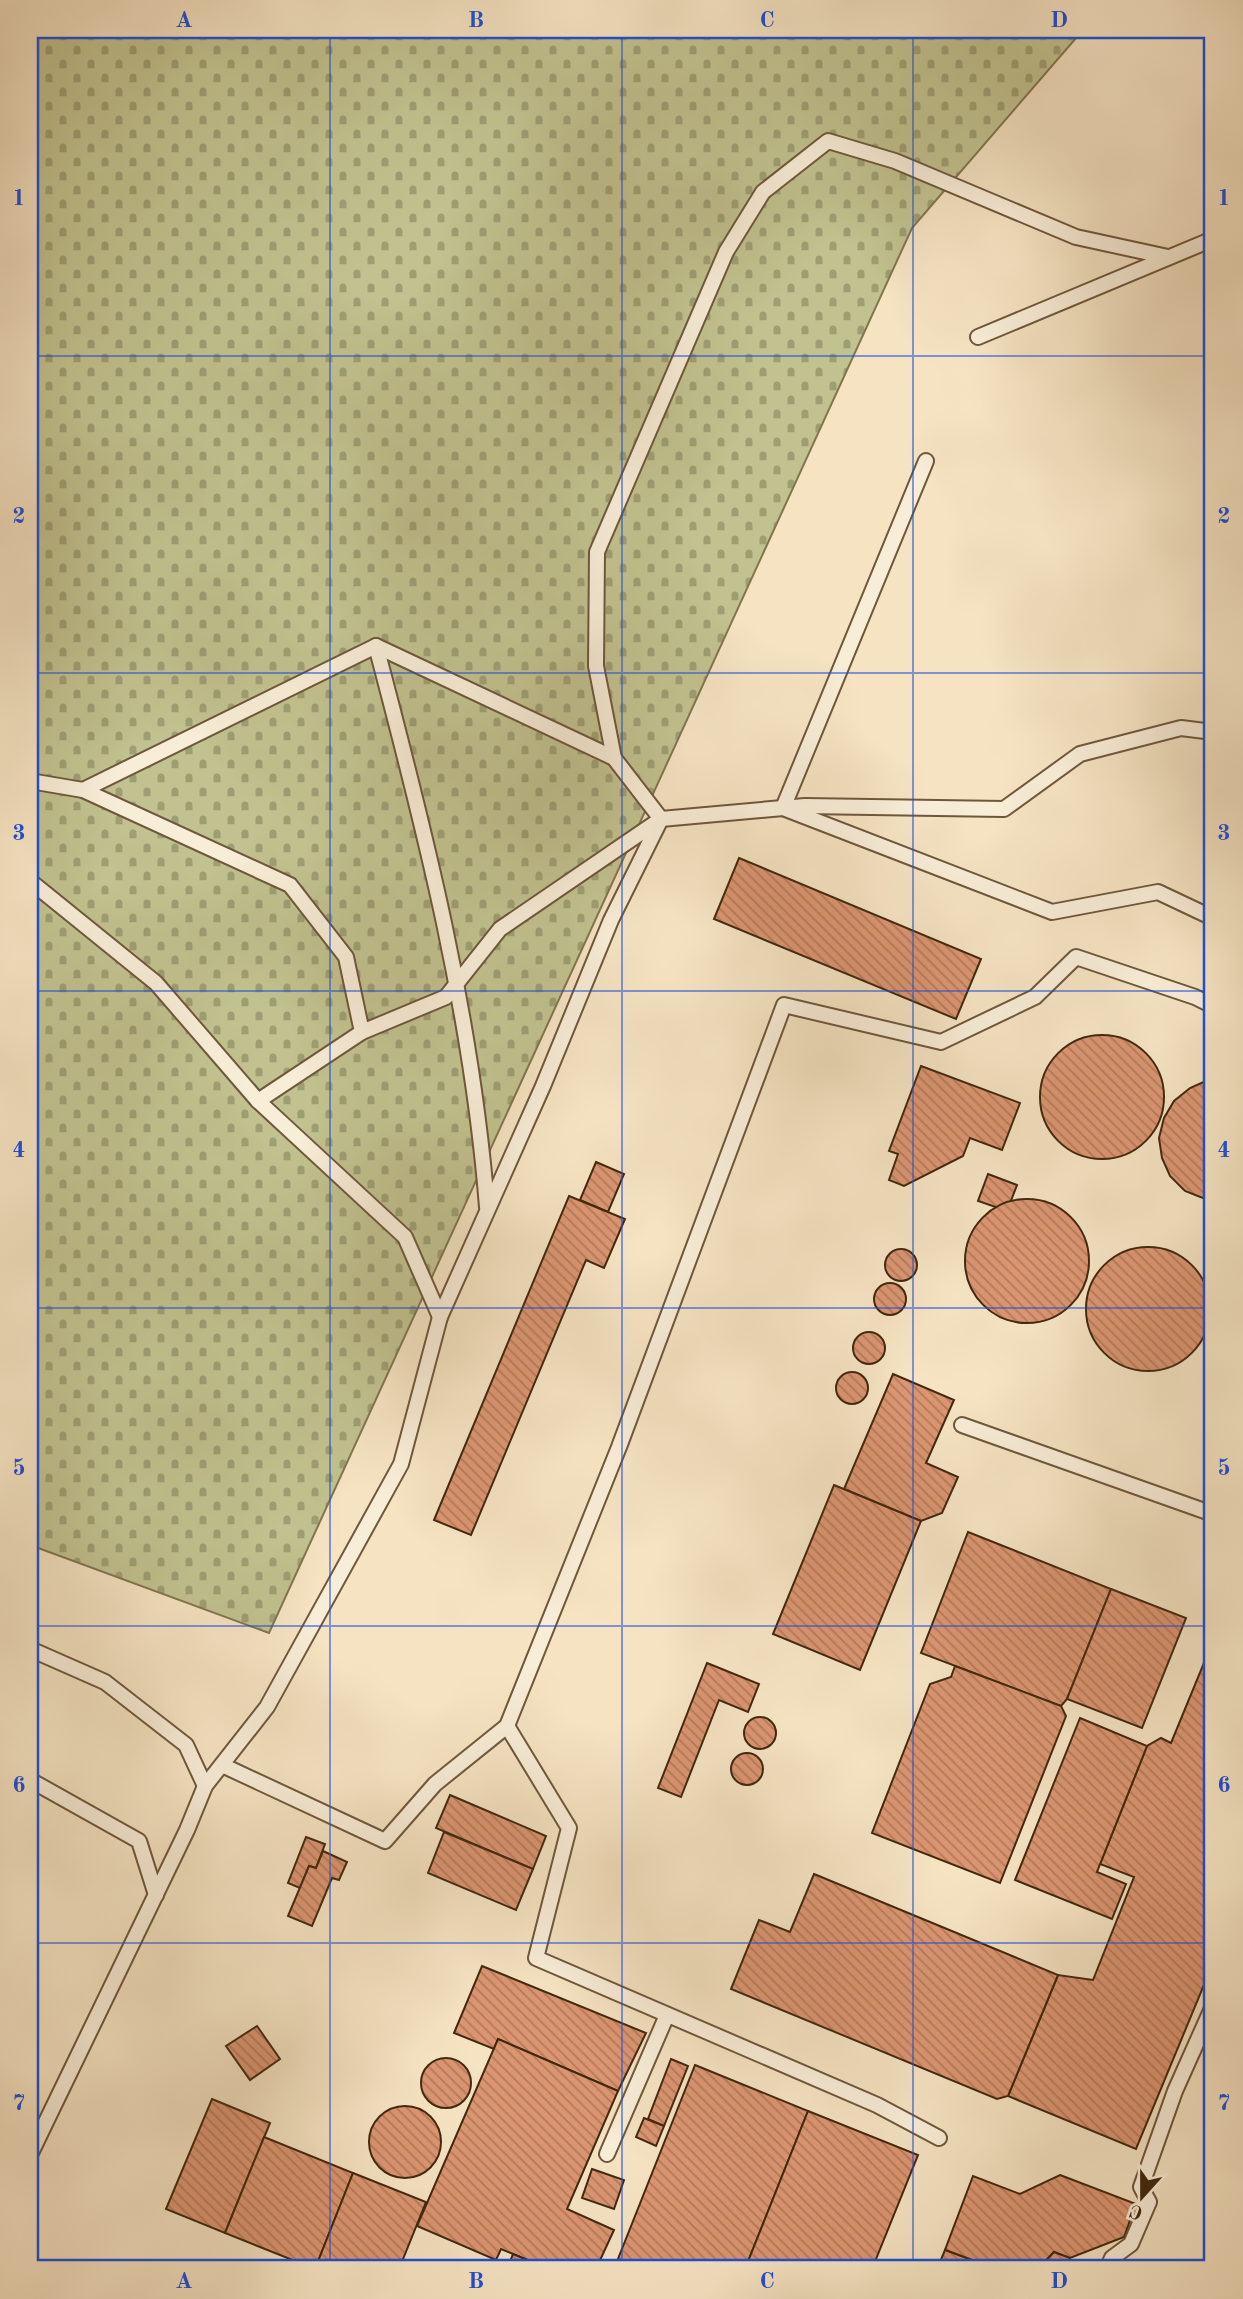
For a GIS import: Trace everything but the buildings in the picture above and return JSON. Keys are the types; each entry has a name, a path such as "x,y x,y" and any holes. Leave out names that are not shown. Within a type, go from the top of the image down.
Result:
{"lane":[{"path":"614,758 596,666 597,552 726,252 763,192 828,141 895,161 1076,237 1168,257"},
{"path":"978,337 1213,239"},
{"path":"783,808 926,461"},
{"path":"376,646 614,758 662,819"},
{"path":"82,790 376,646"},
{"path":"376,646 431,855 458,982 483,1154 487,1210"},
{"path":"258,1101 362,1032 446,997 500,929 662,819 783,808 1004,809 1080,754 1181,728 1213,732"},
{"path":"30,781 82,790 290,885 346,957 362,1032"},
{"path":"783,808 1052,912 1158,892 1213,918"},
{"path":"30,2155 156,1895 205,1786 267,1707 401,1464 440,1317 611,920 662,819"},
{"path":"30,881 156,983 258,1101 405,1237 440,1317"},
{"path":"222,1765 385,1841 435,1784 507,1726 619,1447 784,1005 941,1042 1035,997 1076,957 1195,996 1213,1006"},
{"path":"962,1425 1213,1514"},
{"path":"30,1649 105,1682 186,1745 205,1786"},
{"path":"507,1726 569,1828 536,1958 877,2105 939,2138"},
{"path":"30,1780 139,1841 156,1895"},
{"path":"1107,2269 1112,2258 1130,2244 1149,2202 1141,2187 1175,2091 1213,2006"},
{"path":"607,2154 667,2015"}],"green space":[{"path":"30,30 1083,30 912,228 269,1633 30,1545"}]}
